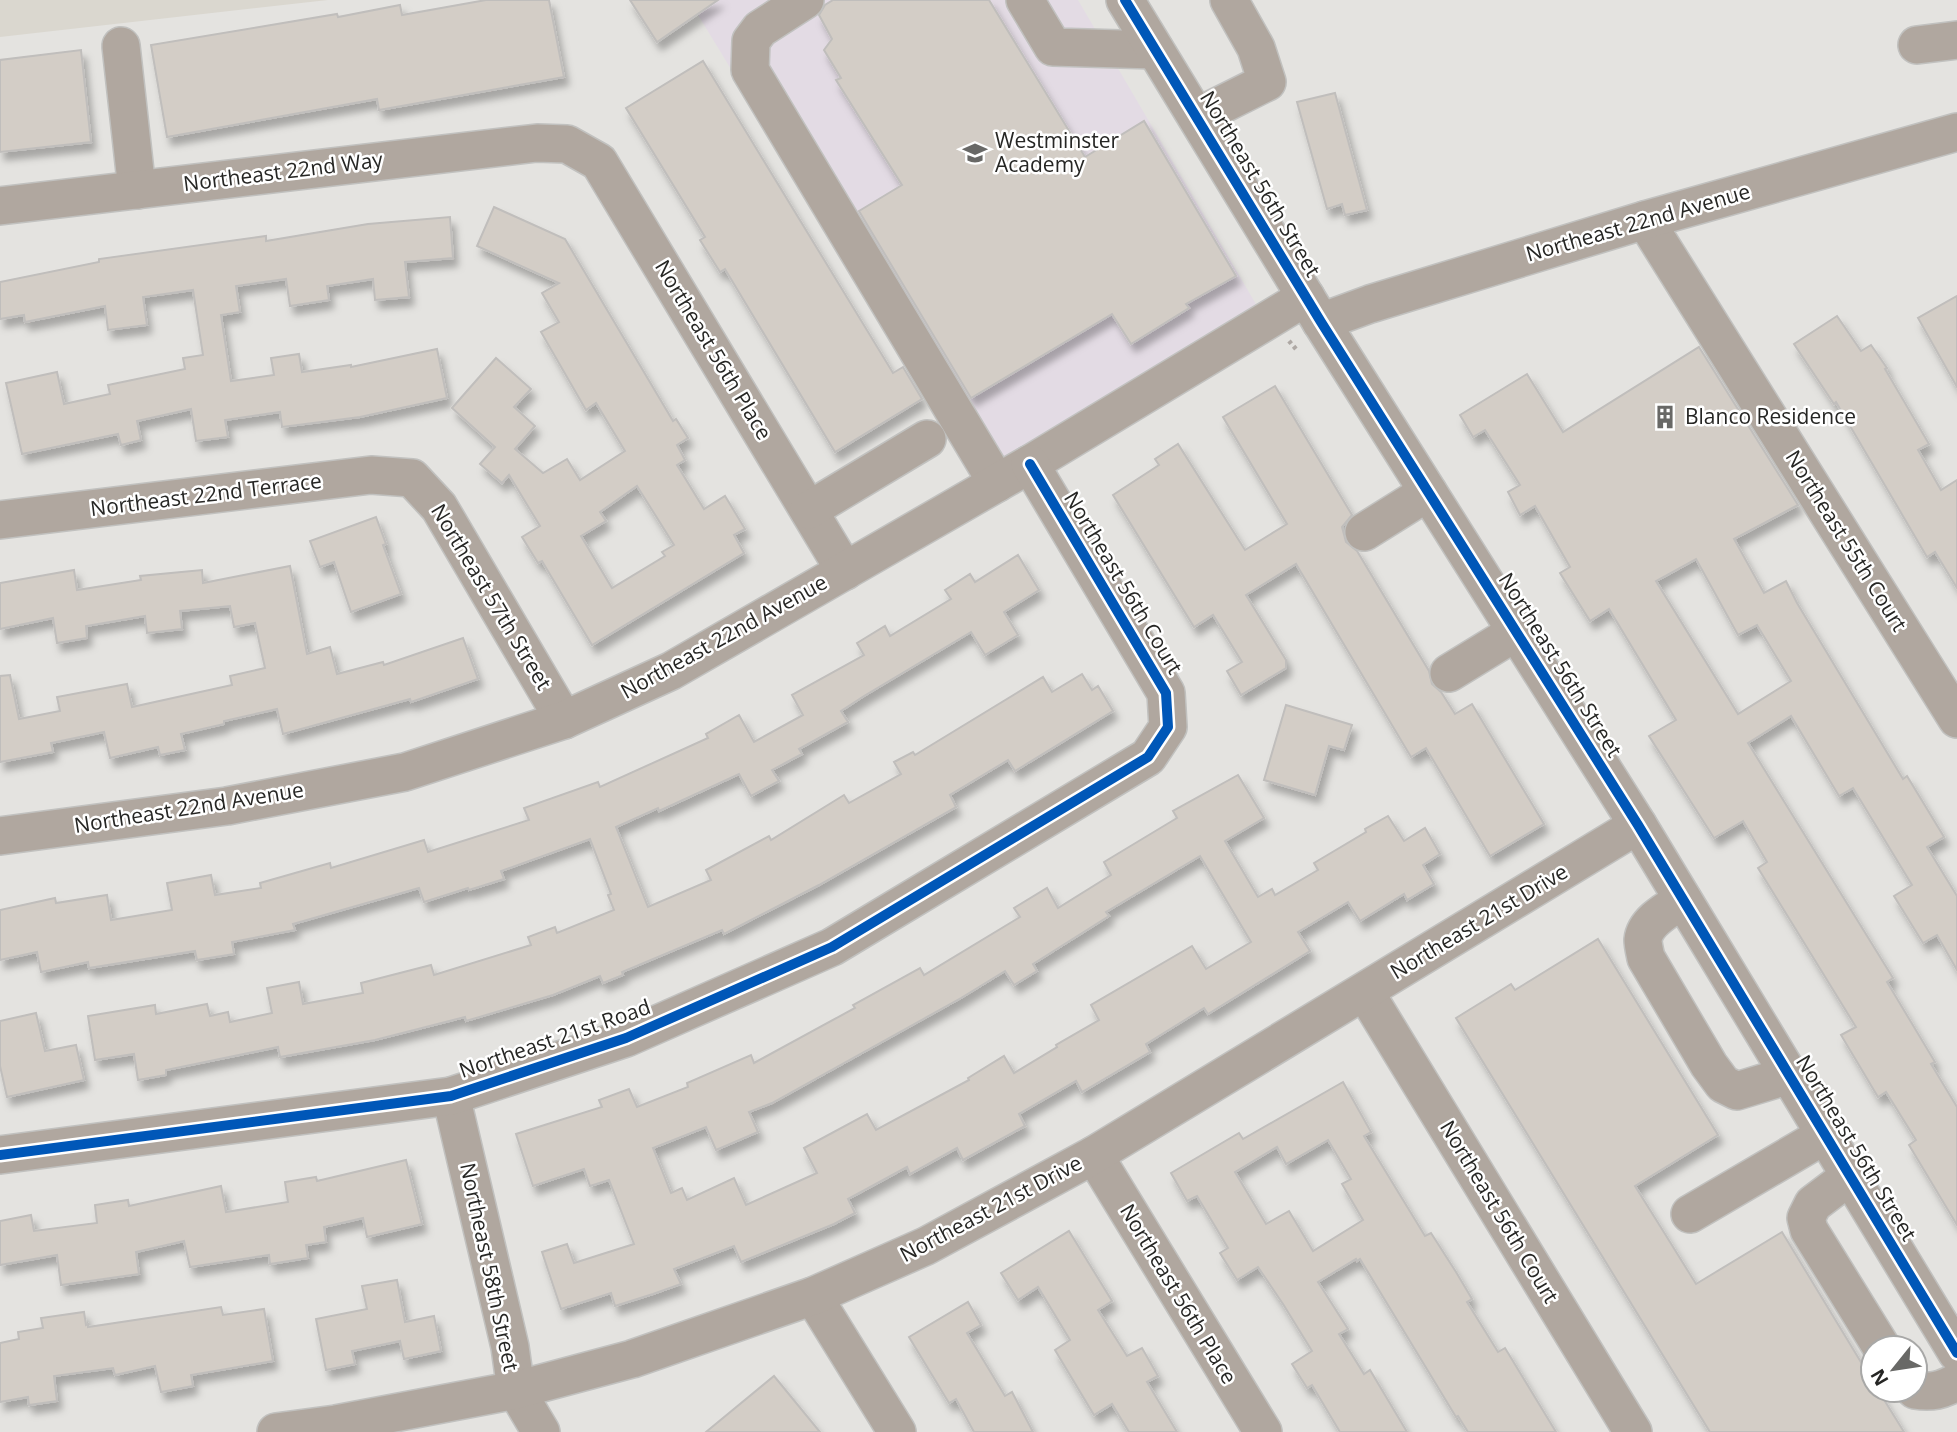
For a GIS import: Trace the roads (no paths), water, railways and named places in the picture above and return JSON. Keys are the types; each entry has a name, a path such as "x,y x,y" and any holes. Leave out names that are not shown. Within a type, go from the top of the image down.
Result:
{"street":[{"path":"805,0 760,29 751,41 750,70 997,483"},
{"path":"1025,0 1053,47 1154,50"},
{"name":"Northeast 56th Street","path":"1125,0 1314,309 1638,825 1957,1353"},
{"path":"1197,117 1267,82 1256,48 1229,0"},
{"path":"1917,45 1957,40"},
{"path":"121,46 137,190"},
{"name":"Northeast 22nd Avenue","path":"0,836 227,806 405,772 564,720 671,671 1030,464 1314,309 1370,304 1645,220 1957,132"},
{"name":"Northeast 22nd Way","path":"0,206 537,143 567,144"},
{"name":"Northeast 56th Place","path":"567,144 599,162 845,571"},
{"name":"Northeast 55th Court","path":"1645,220 1957,719"},
{"path":"809,510 927,439"},
{"name":"Northeast 56th Court","path":"1030,464 1166,693 1168,727"},
{"name":"Northeast 22nd Terrace","path":"0,520 371,475 412,478"},
{"name":"Northeast 57th Street","path":"412,478 439,507 564,720"},
{"path":"1364,532 1428,492"},
{"path":"1449,673 1516,632"},
{"name":"Northeast 21st Road","path":"0,1155 451,1096 626,1038 832,947 1148,757 1168,727"},
{"name":"Northeast 21st Drive","path":"276,1432 336,1424 516,1390 632,1360 813,1296 926,1246 1094,1156 1638,825"},
{"path":"1683,900 1658,916 1643,939 1646,958 1709,1065 1723,1084 1737,1091 1789,1075"},
{"name":"Northeast 56th Court","path":"1365,992 1633,1432"},
{"name":"Northeast 58th Street","path":"451,1096 510,1347 516,1390 541,1432"},
{"path":"1690,1214 1825,1135"},
{"name":"Northeast 56th Place","path":"1094,1156 1263,1432"},
{"path":"1850,1176 1813,1204 1806,1218 1809,1230 1873,1334"},
{"path":"813,1296 897,1432"},
{"path":"1929,1392 1941,1390 1957,1382"}],"place":[{"name":"Westminster Academy","path":"975,153"},
{"name":"Blanco Residence","path":"1665,417"}]}
